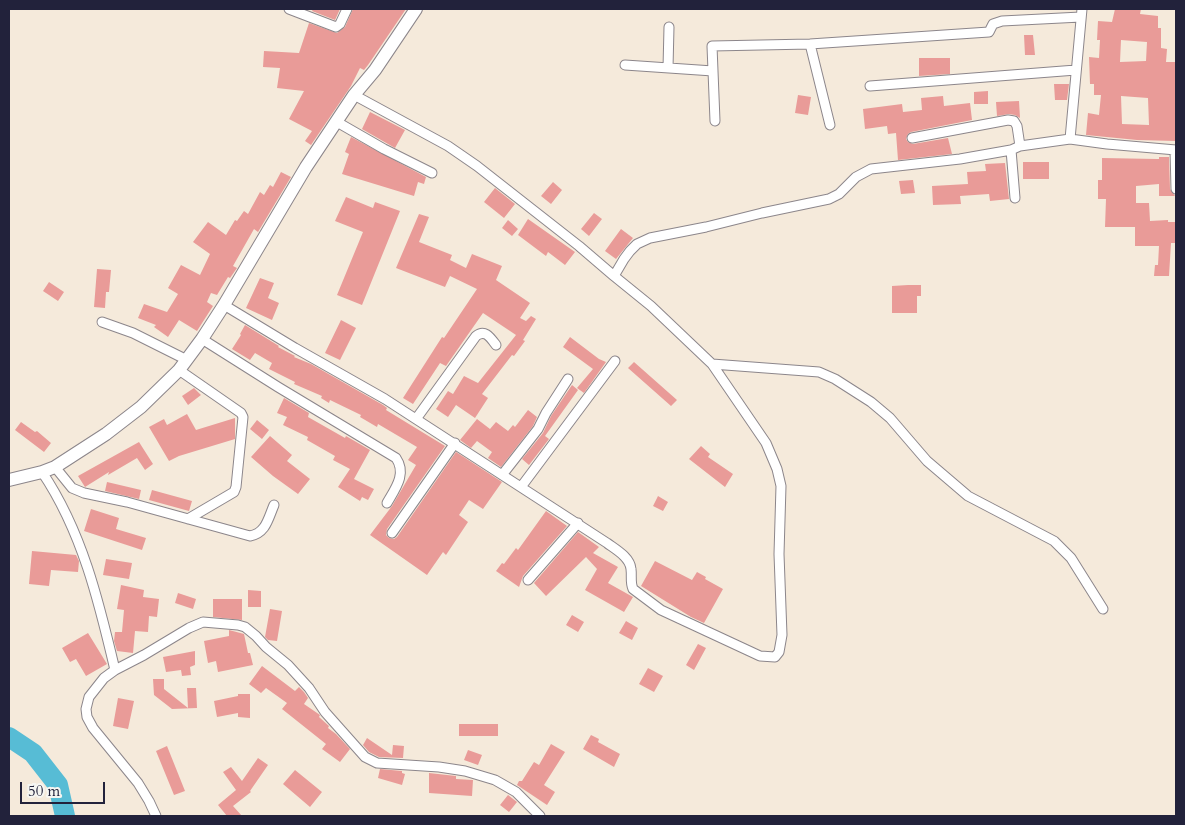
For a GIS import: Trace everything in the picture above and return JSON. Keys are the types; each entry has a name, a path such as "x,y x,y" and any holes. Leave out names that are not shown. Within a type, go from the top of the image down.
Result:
{"main road":[{"path":"9,480 55,467 106,434 141,407 179,370 224,305 306,168 354,95 375,70 411,10"}],"street":[{"path":"289,9 336,27 340,24 347,9"},
{"path":"715,121 712,46 810,44 989,32 993,24 1002,21 1082,13 1070,139"},
{"path":"668,68 669,27"},
{"path":"810,44 830,125"},
{"path":"625,66 713,71"},
{"path":"870,86 1076,70"},
{"path":"224,305 385,399 607,543 629,562 632,568 631,584 633,590 661,610 760,656 775,657 779,652 782,635 779,554 782,508 780,479 766,443 712,364 651,306 579,246 477,166 448,146 354,95"},
{"path":"912,138 1008,120 1014,121 1017,126 1015,198"},
{"path":"337,122 384,149 432,173"},
{"path":"614,276 630,251 637,244 650,238 829,199 839,194 856,177 871,169 960,159 1070,139 1176,150 1176,189"},
{"path":"102,322 133,333 187,360"},
{"path":"416,419 476,336 485,333 496,345"},
{"path":"202,338 278,387 396,458 402,470 401,477 387,504"},
{"path":"521,487 615,361"},
{"path":"712,364 819,372 835,378 871,402 890,418 927,461 968,496 1054,541 1071,558 1103,609"},
{"path":"179,370 241,413 243,417 234,492 188,519"},
{"path":"502,475 538,429 568,379"},
{"path":"392,533 455,443"},
{"path":"55,467 72,488 84,493 126,502 250,536 263,531 274,505"},
{"path":"42,472 70,521 86,561 106,630 115,670"},
{"path":"528,580 578,523"},
{"path":"156,816 138,783 93,728 87,717 86,709 89,696 104,678 115,670 204,622 238,624 256,636 288,665 325,712 365,757 377,763 438,767 465,771 495,780 516,792 540,816"}],"building":[{"path":"313,9 340,9 335,20 312,11"},
{"path":"353,9 406,9 368,65 364,70 360,68 351,86 311,145 305,141 312,131 289,119 304,91 277,88 280,68 263,67 264,51 299,53 309,23 337,33 345,27"},
{"path":"1115,9 1141,9 1140,14 1158,16 1158,28 1161,28 1161,48 1167,49 1166,62 1176,62 1176,141 1137,140 1086,135 1088,113 1099,115 1101,95 1094,95 1094,84 1090,84 1089,57 1099,58 1100,40 1097,40 1098,21 1112,22","holes":["1121,40 1147,42 1146,61 1120,62","1121,96 1148,98 1149,125 1122,124"]},
{"path":"1024,35 1033,35 1035,55 1025,55"},
{"path":"919,58 950,58 950,74 919,76"},
{"path":"1054,84 1069,84 1067,100 1055,100"},
{"path":"988,91 988,104 974,104 974,92"},
{"path":"798,95 811,97 808,115 795,113"},
{"path":"943,96 944,106 970,103 972,120 911,132 906,139 913,144 948,138 952,154 898,160 896,133 888,134 887,126 865,129 863,109 902,104 903,112 922,110 921,98"},
{"path":"1019,101 1020,118 1009,114 997,116 996,102"},
{"path":"370,112 405,130 395,148 362,129"},
{"path":"351,137 426,177 424,184 418,182 414,196 342,174 349,154 345,152"},
{"path":"1159,157 1169,157 1170,189 1175,196 1159,196 1159,184 1136,186 1136,203 1149,203 1150,221 1168,220 1168,222 1176,222 1176,243 1171,243 1169,276 1154,276 1155,265 1158,265 1159,246 1135,246 1135,227 1105,227 1106,199 1098,199 1098,180 1102,180 1102,158 1159,159"},
{"path":"1023,162 1049,162 1049,179 1023,179"},
{"path":"1005,163 1009,199 990,201 989,194 960,196 961,204 933,205 932,186 968,184 967,172 986,171 985,164"},
{"path":"281,172 291,177 258,232 254,229 233,266 237,268 230,278 228,277 217,295 211,293 207,302 213,306 197,331 179,320 168,337 154,327 156,325 138,318 144,304 167,312 178,294 168,288 181,265 200,275 210,254 193,242 208,222 226,235 235,220 237,221 244,211 248,214 260,192 264,195 270,185 273,187"},
{"path":"913,180 915,193 901,194 899,181"},
{"path":"553,182 562,190 551,204 541,196"},
{"path":"495,188 515,204 504,218 484,202"},
{"path":"346,197 373,208 375,202 400,211 362,305 337,295 363,232 335,221"},
{"path":"594,213 602,219 589,236 581,229"},
{"path":"419,214 429,217 419,242 452,255 450,260 466,268 472,254 502,266 496,280 530,303 520,318 526,321 531,316 536,319 523,340 525,341 482,394 488,398 475,418 456,405 448,417 436,409 448,391 453,394 464,376 478,383 516,335 483,313 446,366 440,363 413,404 403,398 442,337 444,338 477,289 450,276 445,287 396,268"},
{"path":"528,219 575,252 565,265 548,252 546,256 518,235"},
{"path":"508,220 518,229 512,236 502,228"},
{"path":"621,229 633,238 616,259 605,251"},
{"path":"97,269 111,270 109,292 106,292 105,308 94,307"},
{"path":"260,278 274,283 268,298 279,303 272,320 246,308"},
{"path":"49,282 64,292 58,301 43,291"},
{"path":"921,285 921,296 917,296 917,313 892,313 892,286"},
{"path":"341,320 356,328 340,360 325,353"},
{"path":"245,325 294,357 311,364 383,405 387,408 386,410 445,446 387,529 386,535 389,538 394,539 397,537 456,452 502,482 483,509 469,500 459,515 468,522 446,555 443,552 427,575 370,535 392,506 416,465 408,460 417,447 378,424 377,427 360,417 361,415 330,400 329,403 321,398 322,396 294,384 295,382 269,369 272,363 255,353 250,360 232,349"},
{"path":"570,337 599,359 606,362 584,393 577,388 593,369 563,347"},
{"path":"634,362 677,400 671,406 628,368"},
{"path":"572,385 578,390 545,436 549,439 529,465 522,459 543,433 551,416"},
{"path":"194,388 201,395 188,405 182,396"},
{"path":"284,398 309,413 308,417 370,450 354,479 374,489 368,500 362,497 360,501 338,487 350,469 333,460 335,456 307,440 308,437 283,425 287,417 277,413"},
{"path":"528,410 537,417 533,426 501,467 488,458 492,452 477,441 471,448 460,440 477,419 490,429 496,422 508,431 513,425 515,427"},
{"path":"187,414 196,430 235,418 235,439 179,456 169,461 149,427 164,419 167,425"},
{"path":"257,420 269,430 262,439 250,429"},
{"path":"21,422 35,432 37,431 51,443 44,452 15,430"},
{"path":"270,436 292,455 287,461 310,479 298,494 251,457"},
{"path":"139,442 153,464 145,470 137,458 85,487 78,476"},
{"path":"701,446 710,454 708,457 733,474 725,487 689,459"},
{"path":"107,482 141,490 139,499 105,491"},
{"path":"152,490 192,501 189,511 149,500"},
{"path":"658,496 668,502 663,511 653,506"},
{"path":"91,509 119,518 116,529 146,538 142,550 84,531"},
{"path":"546,511 567,526 523,576 519,587 496,571 516,548 518,550"},
{"path":"578,532 599,547 593,553 618,567 608,583 633,597 624,612 585,590 597,569 586,557 546,596 534,583"},
{"path":"32,551 76,555 79,561 78,572 51,570 49,586 29,584"},
{"path":"106,559 132,563 129,579 103,575"},
{"path":"655,561 692,580 697,572 723,589 704,623 641,586"},
{"path":"121,585 144,590 143,597 159,599 157,617 149,616 148,632 135,631 133,653 117,651 114,641 115,632 122,632 124,610 117,609"},
{"path":"248,590 261,591 261,607 248,607"},
{"path":"178,593 196,599 193,609 175,603"},
{"path":"213,599 242,599 242,620 213,617"},
{"path":"270,609 282,611 277,641 268,640 265,637"},
{"path":"572,615 584,622 578,632 566,625"},
{"path":"626,621 638,628 632,640 619,633"},
{"path":"229,630 244,634 253,665 218,672 216,661 208,663 204,641 229,636"},
{"path":"88,633 107,664 86,676 76,659 70,662 62,648"},
{"path":"698,644 706,648 694,670 686,665"},
{"path":"195,651 195,665 190,667 191,675 182,676 181,670 166,672 163,657"},
{"path":"262,666 295,691 299,687 304,692 308,698 304,704 320,715 319,717 329,726 328,728 350,749 340,762 322,749 326,744 282,709 287,703 266,688 261,693 249,684"},
{"path":"648,668 663,676 654,692 639,684"},
{"path":"153,679 164,679 164,689 188,708 187,688 196,688 197,708 172,709 154,695"},
{"path":"238,694 250,694 250,718 238,717 238,713 217,717 214,701 238,696"},
{"path":"118,698 134,701 128,729 113,726"},
{"path":"459,724 498,724 498,736 459,736"},
{"path":"591,735 599,739 598,742 620,754 614,767 583,749"},
{"path":"367,738 392,755 393,745 404,746 403,758 379,757 369,752 363,745"},
{"path":"551,744 565,752 544,785 555,792 547,805 517,785 519,781 522,781 534,762 539,765"},
{"path":"167,746 185,791 174,795 156,751"},
{"path":"468,750 482,755 478,765 464,760"},
{"path":"258,758 268,765 251,792 233,806 242,816 227,816 218,805 236,790 223,772 231,767 242,781"},
{"path":"380,769 402,771 405,774 402,785 378,778"},
{"path":"295,770 322,792 310,807 283,784"},
{"path":"429,773 456,776 456,779 473,780 472,796 429,793"},
{"path":"508,795 517,802 509,812 500,805"}],"waterway":[{"path":"9,737 33,753 58,785 65,816"}]}
